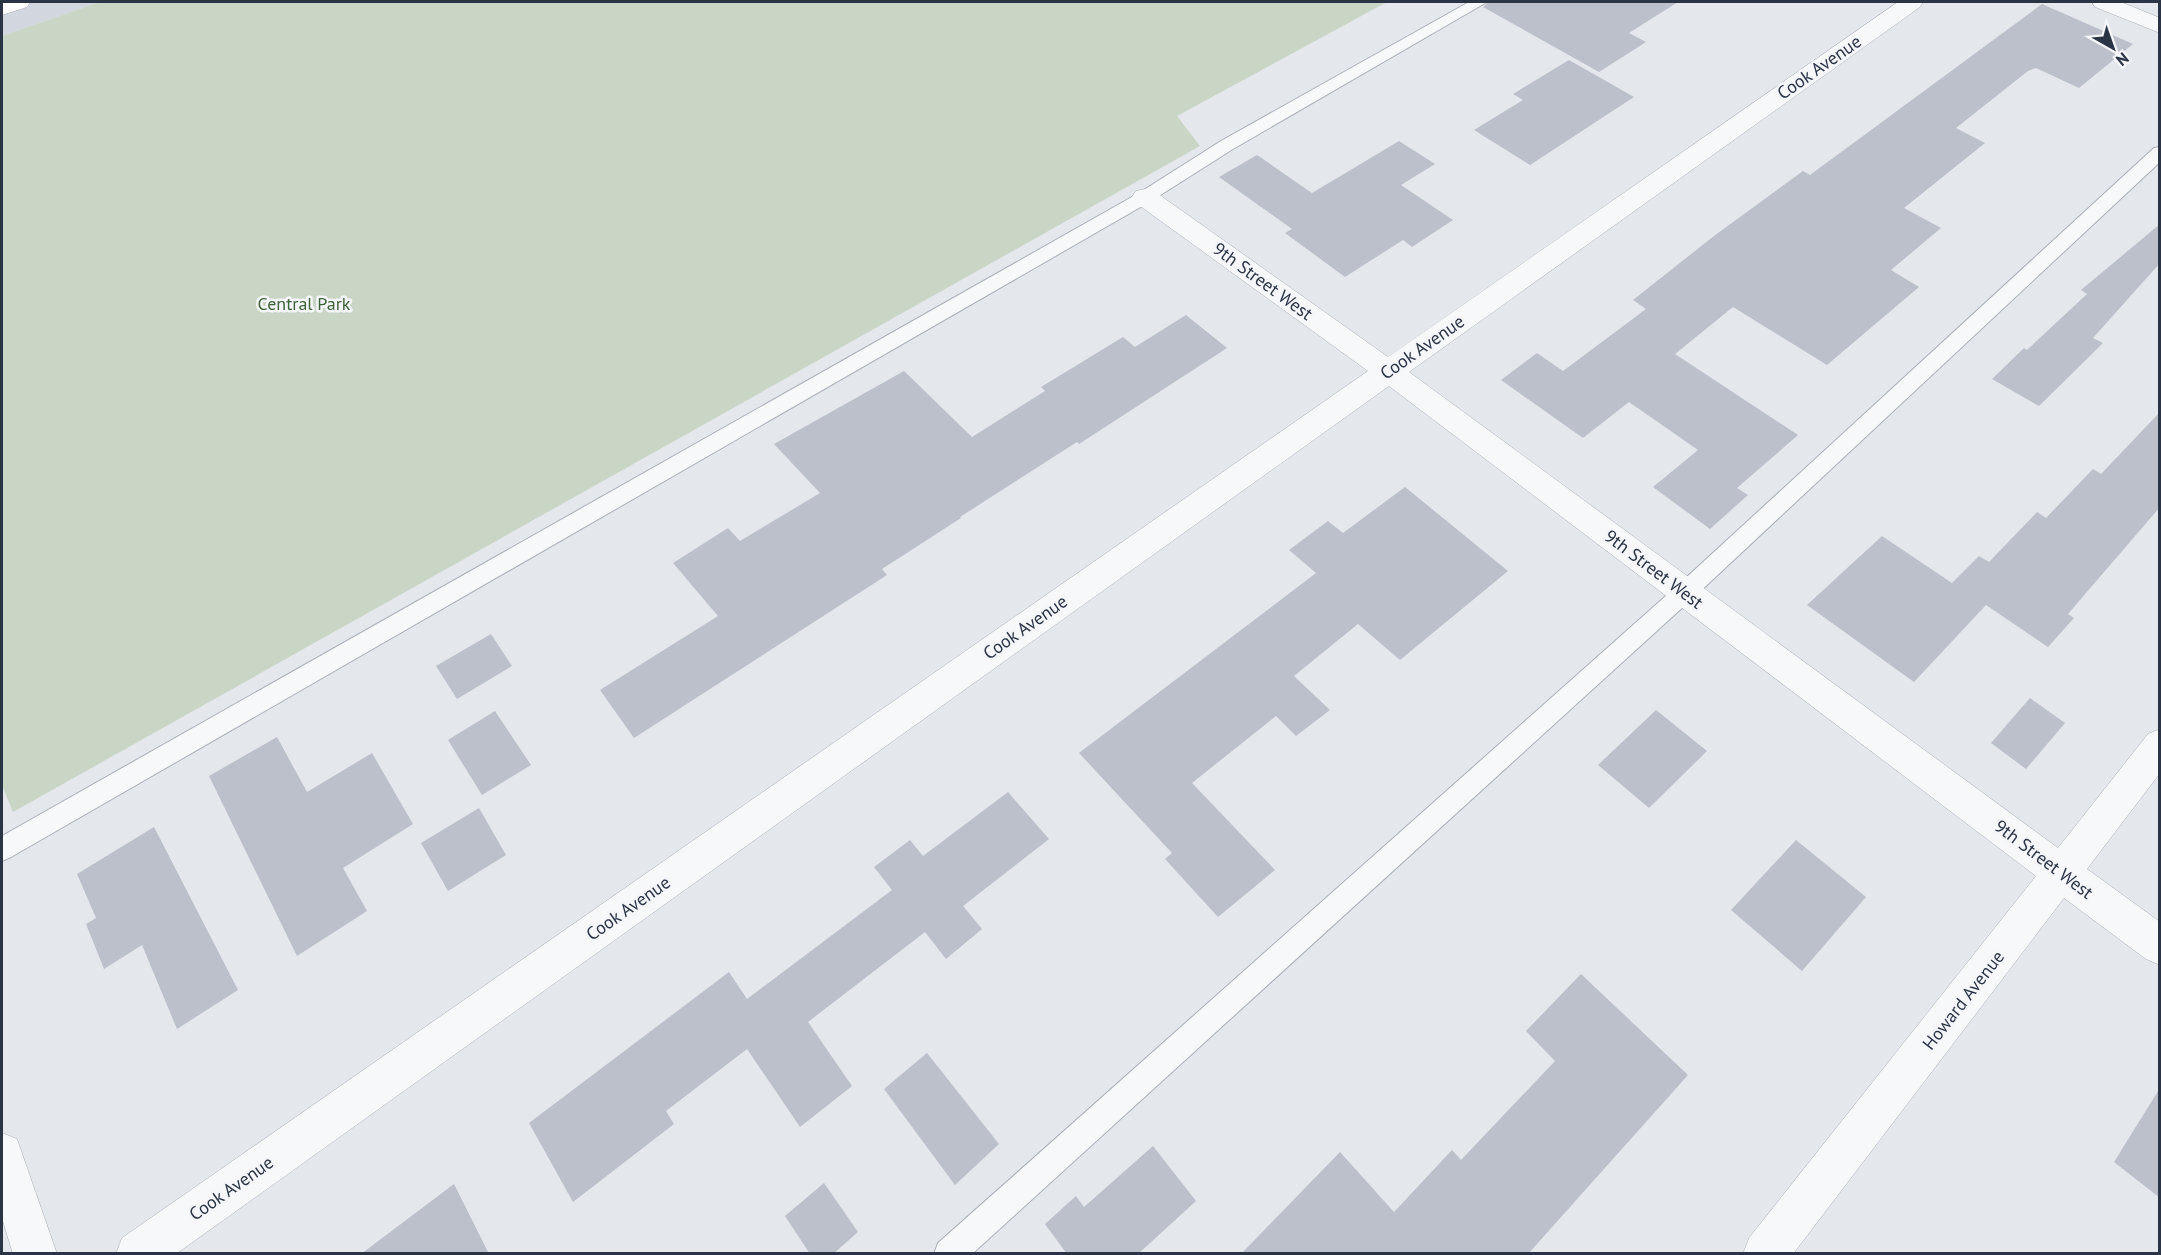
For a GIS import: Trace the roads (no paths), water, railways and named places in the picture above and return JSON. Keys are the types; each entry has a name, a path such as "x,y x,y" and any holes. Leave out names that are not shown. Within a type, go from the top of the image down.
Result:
{"main road":[{"path":"2,8 19,2"}],"street":[{"name":"Cook Avenue","path":"138,1254 1912,2"},
{"path":"2103,2 2160,26"},
{"name":"9th Street West","path":"1145,196 1388,371 2160,946"},
{"name":"Howard Avenue","path":"1766,1254 2160,746"},
{"path":"2,1154 35,1254"}],"lane":[{"path":"2,849 1145,196 1227,145 1479,2"},
{"path":"949,1254 1685,592 2160,152"}],"park label":[{"name":"Central Park","path":"304,303"}]}
